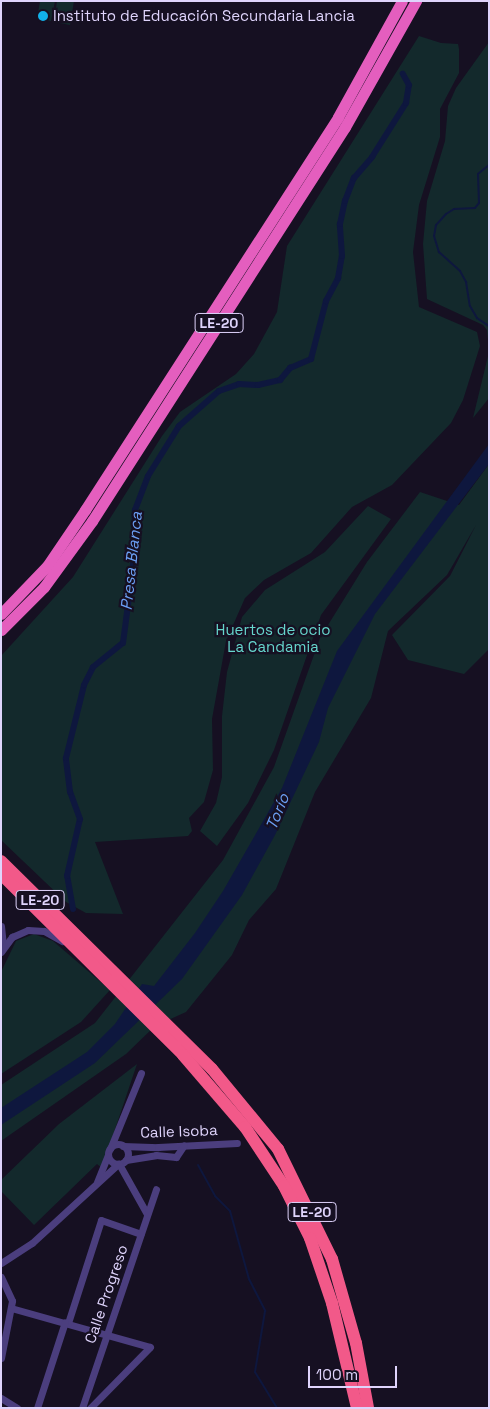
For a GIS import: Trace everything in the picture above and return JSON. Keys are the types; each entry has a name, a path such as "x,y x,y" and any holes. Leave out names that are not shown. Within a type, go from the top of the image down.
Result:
{"highway":[{"name":"LE-20","path":"1,614 46,566 85,510 338,117 402,1"},
{"name":"LE-20","path":"1,630 44,587 92,520 345,127 387,58 416,1"},
{"name":"LE-20","path":"1,861 108,974 257,1120 278,1149 306,1201 339,1283 356,1342 368,1408"},
{"name":"LE-20","path":"1,874 82,956 108,974"},
{"name":"LE-20","path":"187,1052 245,1127 284,1186 306,1229 332,1303 357,1408"}],"street":[{"path":"1,924 16,934"},
{"path":"1,924 2,951"},
{"path":"2,951 16,934 28,930 44,931 82,956"},
{"path":"96,1185 141,1073"},
{"path":"116,1132 121,1145 128,1153 126,1160"},
{"name":"Calle Isoba","path":"121,1145 237,1143"},
{"path":"110,1151 121,1145"},
{"path":"1,1263 32,1242 118,1164 126,1160 151,1155 176,1157 184,1145"},
{"path":"110,1151 112,1162 118,1164 148,1214"},
{"name":"Calle Progreso","path":"82,1408 156,1190"},
{"path":"37,1408 101,1220 141,1234"},
{"path":"1,1277 12,1301 1,1358"},
{"path":"11,1308 150,1347 90,1408"},
{"path":"1,1398 17,1408"}],"green space":[{"path":"40,1 55,1 51,21 37,19"},
{"path":"57,1 74,1 70,25 54,22"},
{"path":"419,36 441,43 458,44 459,49 459,73 440,109 440,137 419,205 413,252 419,307 477,332 480,346 463,400 451,423 392,485 352,507 311,553 264,580 245,598 226,641 212,719 213,770 204,802 189,818 192,831 188,836 95,842 123,914 86,913 66,902 1,840 1,656 73,577 162,436 180,412 236,374 254,354 277,312 287,246"},
{"path":"489,42 489,350 487,330 483,325 427,299 423,244 427,201 445,141 448,106 456,88"},
{"path":"489,352 489,398 473,418"},
{"path":"489,464 489,649 464,674 408,660 392,635 450,576 476,525 447,575 388,631 371,698 315,792 276,889 249,920 232,955 186,1012 155,1026 126,1054 1,1141 1,1085 95,1023 223,860 274,767 320,638 367,562 420,492 459,505"},
{"name":"Huertos de ocio La Candamia","path":"368,506 391,519 321,615 274,750 248,803 217,846 200,831 216,803 222,777 222,716 227,672 242,617 265,590 325,552"},
{"path":"34,934 53,941 110,990 81,1022 1,1074 1,972 16,941"},
{"path":"137,1064 102,1168 97,1164 34,1225 1,1191 1,1180 59,1124"}],"water":[{"name":"Torío","path":"489,444 489,464 375,614 328,708 319,742 275,835 242,895 182,979 95,1063 1,1125 1,1108 87,1052 115,1024 142,984 154,986 195,933 223,891 282,788 337,651"}],"waterway":[{"name":"Presa Blanca","path":"73,909 67,876 80,819 70,792 66,758 84,685 93,667 123,643 133,567 135,510 148,476 179,426 219,391 239,384 258,385 280,380 290,368 311,359 326,301 338,278 342,256 340,224 345,201 354,178 372,157 406,103 409,85 403,74"},
{"path":"489,165 478,174 479,203 475,208 454,209 446,214 436,225 434,236 439,252 460,271 466,282 470,306 477,318 489,326"},
{"path":"198,1165 215,1196 230,1211 249,1279 265,1311 255,1372 277,1408"}],"place":[{"name":"Instituto de Educación Secundaria Lancia","path":"43,16"}]}
